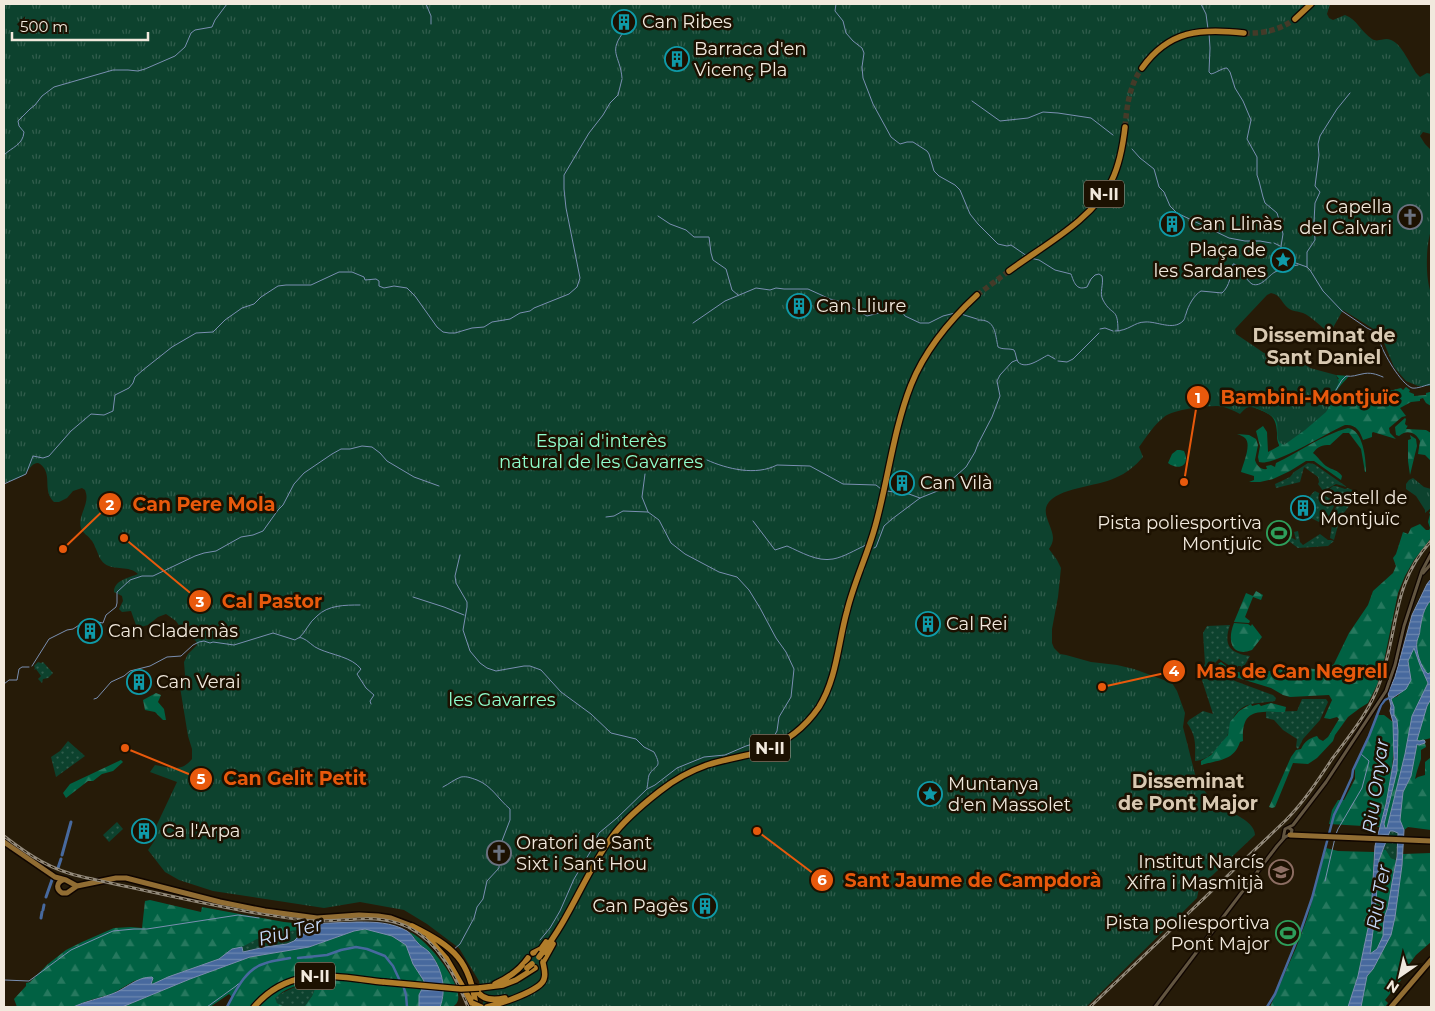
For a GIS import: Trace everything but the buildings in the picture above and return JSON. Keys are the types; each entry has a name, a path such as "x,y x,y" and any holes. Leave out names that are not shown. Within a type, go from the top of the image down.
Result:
{"highway":[{"path":"1295,19 1311,4"},
{"path":"1142,68 1158,50 1172,40 1185,35 1206,30 1241,33"},
{"name":"N-II","path":"1011,269 1086,215 1105,193 1117,166 1125,127"},
{"name":"N-II","path":"254,1007 262,998 285,983 298,978 313,976 461,989 480,988 510,979 533,967 542,959 605,847 620,827 652,798 677,779 707,765 757,752 780,743 804,726 818,708 829,688 849,602 875,527 903,407 911,386 921,364 946,328 975,297"},
{"path":"542,959 620,827"},
{"path":"480,988 504,980 521,967 533,953 539,950 590,866 605,847"},
{"path":"412,926 434,938 459,958 470,974 477,992 487,999 498,1000 522,994"},
{"path":"412,926 429,938 442,952 474,1005 481,1007"},
{"path":"498,1007 541,984 544,980 543,958 537,953 533,953"},
{"path":"528,958 529,966 542,970 545,975"},
{"path":"459,979 457,972 459,969 463,969 480,988"},
{"path":"467,970 471,979 480,988"},
{"path":"474,1005 480,988"},
{"path":"487,1007 522,994"}],"main road":[{"path":"1291,831 1324,835 1431,840"},
{"path":"4,842 60,882"},
{"path":"60,882 58,888 62,893 67,893 77,886 116,878 130,878 220,902 265,911 317,918 378,916 391,918 412,926"},
{"path":"60,882 66,880 77,886"},
{"path":"70,883 70,890"},
{"path":"1391,1007 1431,960"}],"street":[{"path":"1155,1007 1291,831 1386,691 1395,665 1404,626 1424,568 1431,554"},
{"path":"1421,578 1431,564"}],"green space":[{"name":"Espai d'interès natural de les Gavarres","path":"4,4 1330,4 1327,14 1329,18 1333,20 1345,15 1353,19 1372,39 1388,39 1395,42 1420,77 1427,73 1431,74 1431,134 1423,132 1420,136 1431,150 1431,230 1427,262 1431,293 1431,386 1418,386 1406,381 1394,367 1380,333 1343,310 1330,333 1301,312 1290,309 1279,297 1271,293 1235,329 1236,334 1264,353 1293,352 1310,368 1336,375 1339,382 1332,402 1326,412 1284,445 1279,441 1275,419 1252,407 1248,407 1240,414 1218,406 1198,407 1169,414 1157,424 1139,447 1143,457 1130,469 1107,481 1059,494 1052,499 1046,509 1053,538 1049,549 1061,568 1052,629 1054,648 1060,654 1091,662 1134,669 1172,683 1185,713 1183,727 1195,774 1198,783 1208,795 1209,804 1245,820 1254,830 1255,835 1199,888 1197,898 1086,1007 484,1007 479,981 459,948 427,924 404,910 360,902 324,908 213,891 179,880 165,872 148,850 155,840 152,835 177,782 150,772 155,765 179,768 192,759 192,749 180,687 185,675 184,662 188,654 197,645 196,641 185,634 176,621 166,614 158,617 148,625 137,628 131,611 122,612 119,609 123,601 122,596 114,592 116,585 138,574 134,571 105,564 92,541 82,530 80,523 86,500 85,490 82,488 73,491 67,498 54,502 49,494 46,472 41,464 38,463 32,465 23,476 4,483"},
{"path":"1336,375 1349,376 1336,392 1338,393 1356,395 1363,391 1373,395 1372,401 1391,398 1389,391 1401,388 1403,390 1406,387 1414,396 1426,395 1426,393 1430,392 1431,406 1423,398 1420,401 1411,402 1400,408 1406,416 1389,428 1390,433 1396,439 1373,432 1372,437 1363,440 1357,429 1345,425 1288,454 1266,462 1259,462 1260,446 1256,431 1263,426 1267,432 1268,452 1279,445 1273,418 1253,406 1339,379"},
{"path":"1405,418 1405,424 1408,425 1406,429 1426,430 1431,433 1431,461 1425,455 1418,454 1420,441 1416,435 1408,432 1399,436 1396,435 1395,427"},
{"path":"1348,428 1357,434 1363,446 1366,472 1361,449 1349,433 1343,433 1330,445 1320,446 1313,453 1326,466 1337,471 1342,476 1341,480 1314,461 1306,461 1273,479 1260,482 1249,482 1254,480 1254,476 1241,472 1248,445 1245,438 1237,434 1249,435 1256,439 1258,445 1255,460 1260,467 1267,469 1266,466 1271,465 1275,467 1276,463 1311,444"},
{"path":"1410,435 1416,439 1417,446 1410,475 1408,440 1411,439"},
{"path":"1177,450 1184,451 1186,456 1185,463 1179,467 1168,463 1172,454"},
{"path":"1308,463 1314,464 1347,487 1336,484 1324,492 1318,484 1318,477 1304,467 1300,482 1276,488 1275,484 1290,477"},
{"path":"1413,478 1424,487 1431,489 1431,508 1425,513 1416,496 1406,489 1406,484"},
{"path":"1333,486 1348,488 1359,493 1340,518 1334,540 1330,538 1332,525 1328,524 1337,505 1340,506 1349,496 1337,493 1334,498 1325,493"},
{"path":"1315,491 1333,500 1335,504 1326,523 1323,523 1326,517 1322,516 1319,522 1305,515 1302,517 1306,503"},
{"path":"1431,510 1431,538 1414,560 1398,593 1383,666 1377,685 1368,703 1348,717 1333,741 1317,758 1308,764 1293,763 1275,807 1269,807 1291,757 1296,750 1301,749 1307,741 1317,736 1323,741 1328,737 1339,719 1337,717 1324,718 1332,700 1329,695 1290,697 1271,688 1235,677 1218,664 1221,662 1232,671 1237,672 1259,673 1291,667 1326,670 1334,664 1349,633 1368,605 1373,591 1393,573 1396,566 1393,558 1403,532 1408,534 1411,528 1420,524 1426,530 1429,530 1428,522"},
{"path":"1298,531 1300,542 1303,545 1320,534 1328,540 1334,541 1328,546 1298,548 1286,539 1288,536 1296,540 1294,532"},
{"path":"1256,591 1263,595 1261,600 1253,597 1245,617 1250,621 1249,623 1234,622 1246,593 1253,596"},
{"path":"1431,600 1431,672 1428,675 1421,664 1417,641 1423,614"},
{"path":"1234,623 1251,626 1252,624 1262,637 1252,650 1239,652 1232,646 1231,636"},
{"path":"1230,625 1227,638 1229,645 1234,651 1250,656 1243,668 1238,666 1235,669 1219,659 1215,663 1215,668 1235,681 1273,695 1276,698 1275,701 1251,704 1238,711 1222,744 1209,756 1195,761 1194,737 1187,723 1203,711 1213,714 1199,671 1205,664 1203,633 1207,626"},
{"path":"1414,647 1428,683 1412,716 1405,754 1387,828 1385,828 1384,824 1397,771 1398,731 1391,699 1398,696 1411,680 1408,661"},
{"path":"38,662 43,662 53,673 48,678 43,679 42,683 38,679 41,676 36,669 34,670 34,666"},
{"path":"156,693 161,695 158,702 164,709 166,720 163,720 155,712 145,710 143,700"},
{"path":"1302,699 1326,699 1328,702 1320,720 1303,739 1298,749 1296,747 1297,739 1283,730 1274,720 1266,718 1266,712 1297,711"},
{"path":"1431,699 1431,738 1419,741 1417,740 1422,719"},
{"path":"1271,703 1286,707 1285,712 1260,712 1249,717 1245,722 1243,730 1243,741 1240,742 1234,753 1225,759 1201,765 1201,761 1211,755 1228,735 1230,722 1239,711 1251,704 1252,706 1259,704 1261,706"},
{"path":"1376,715 1384,715 1393,722 1394,736 1391,775 1380,827 1329,824 1332,810 1338,800 1344,800 1355,779 1355,764 1370,733"},
{"path":"68,741 85,756 56,777 51,757 60,751"},
{"path":"1425,743 1426,747 1421,750 1421,759 1415,779 1425,775 1425,762 1430,758 1431,753 1431,830 1408,827 1404,830 1400,820 1403,792 1411,776 1417,744"},
{"path":"121,760 123,762 113,771 102,774 93,781 88,781 66,798 63,793 70,784"},
{"path":"117,822 123,829 109,842 103,835"},
{"path":"1390,831 1398,833 1396,860 1391,858 1386,850 1383,850"},
{"path":"1326,848 1338,851 1374,852 1371,914 1358,976 1348,1007 1270,1007 1308,916"},
{"path":"1383,850 1386,850 1391,858 1396,860 1388,907 1384,918 1383,936 1377,949 1370,955 1379,860"},
{"path":"1431,853 1431,942 1416,955 1402,974 1401,980 1385,1000 1388,1003 1385,1007 1361,1007 1367,976 1373,969 1391,935 1403,854"},
{"path":"150,900 201,912 202,907 304,924 301,930 280,932 257,939 242,947 232,949 219,959 153,984 151,984 153,980 150,977 134,981 112,994 73,1007 17,1007 14,999 26,986 26,983 30,982 66,950 114,928 142,928 145,901"},
{"path":"366,929 392,936 406,945 413,964 424,981 419,995 419,1007 304,1007 316,986 305,985 284,991 275,998 277,1003 285,1007 226,1007 232,997 229,994 210,1007 122,1007 250,957 309,947 354,931"},
{"path":"301,930 292,942 243,952 242,947 255,939"},
{"path":"409,932 435,953 452,977 457,989 458,998 455,1005 440,1007 443,985 440,971 429,952"},
{"path":"301,984 316,986 304,1007 285,1007 277,1003 274,998"}],"water":[{"path":"1431,579 1431,600 1423,614 1417,645 1423,668 1428,674 1431,672 1431,699 1427,706 1417,740 1424,740 1425,743 1417,744 1411,776 1403,792 1400,820 1404,830 1402,865 1395,917 1391,935 1373,969 1367,976 1361,1007 1348,1007 1358,976 1371,914 1375,846 1386,804 1394,759 1393,722 1388,693 1395,677 1412,615","holes":["1414,648 1428,683 1412,716 1405,754 1387,828 1385,828 1384,824 1397,771 1398,731 1391,699 1406,689 1411,680 1408,661","1390,831 1398,833 1397,857 1388,907 1384,918 1383,936 1377,949 1370,954 1379,860"]},
{"path":"382,923 401,928 409,932 429,952 442,978 443,993 440,1007 419,1007 419,995 424,981 413,964 406,945 392,936 365,929 309,947 250,957 122,1007 73,1007 117,992 141,979 152,977 151,984 153,984 219,959 232,949 242,947 243,952 287,944 299,936 304,924"}],"waterway":[{"path":"4,155 22,140 24,132 19,126 18,121 42,96 54,87 113,70 138,71 175,56 185,47 191,33 195,30 212,27 227,4"},
{"path":"426,4 431,16 431,24"},
{"path":"836,4 835,11 843,21 846,33 862,48 864,53 863,78 873,104 891,137 900,144 913,142 927,151 934,171 960,190 970,214 978,224 998,244 1011,245 1027,256"},
{"path":"1201,4 1206,14 1208,29"},
{"path":"622,78 616,49 625,30"},
{"path":"1209,33 1209,72 1211,74 1227,68 1251,120 1247,139 1257,157 1257,175 1265,203 1277,213 1281,226 1283,234 1282,255 1293,262 1307,267 1323,291 1342,311 1379,334 1382,347 1403,381 1412,388 1431,384"},
{"path":"4,484 26,474 33,456 43,458 49,456 71,431 91,414 104,415 113,411 115,395 129,388 135,377 172,347 196,333 213,332 225,320 242,308 254,304 278,286 311,285 339,272 352,272 364,277 365,280 376,279 379,281 379,286 384,288 394,286 407,288 437,327 443,332 449,333 484,327 492,322 510,319 520,313 530,311 569,294 577,287 580,278 566,208 564,175 589,133 610,103 618,95 622,79"},
{"path":"1307,267 1307,252 1315,240 1315,203 1320,192 1315,186 1319,155 1318,144 1320,136 1337,109 1350,93"},
{"path":"972,101 1000,121 1028,118 1043,112 1058,113 1091,118 1113,135"},
{"path":"1132,149 1154,169 1159,187 1164,192 1170,206 1177,213 1229,238 1271,243"},
{"path":"658,216 670,224 686,230 694,237 709,237 713,260 726,269 732,290 738,295"},
{"path":"1274,243 1280,246"},
{"path":"1030,258 1039,260 1055,270 1071,274 1076,285 1080,288 1087,287 1095,275 1099,274 1102,276 1102,297 1106,305 1116,315 1118,331"},
{"path":"1115,331 1124,330 1141,322 1179,324 1184,320 1190,304 1198,293 1201,291 1222,293 1225,290 1230,280 1233,264 1239,268 1249,282 1255,285 1262,283 1286,267 1298,265"},
{"path":"693,323 725,301 756,288 770,290 776,288 808,289 842,302 867,316 894,307 900,309 905,316 920,323 929,323 943,316 955,313"},
{"path":"961,314 977,319"},
{"path":"978,320 984,320 994,328 998,347 1014,350 1017,361 1021,364 1033,363 1048,355 1055,359"},
{"path":"1100,329 1105,328 1113,331"},
{"path":"1058,361 1067,362 1073,359 1099,333"},
{"path":"874,548 884,526 920,498 940,490 966,467 992,417 1000,396 997,381 1012,362 1017,360"},
{"path":"1333,395 1346,376 1368,373 1383,377"},
{"path":"32,666 49,639 73,629 87,620 103,623 106,615 116,607 117,592 130,580 142,576 153,576 195,556 216,551 241,537 263,531 283,505 294,484 304,473 341,449 362,446 372,447 387,461 414,477 439,486"},
{"path":"707,460 723,466 751,471 777,465 810,466 843,484 876,485 881,489"},
{"path":"645,474 642,497 648,512"},
{"path":"887,491 909,494 920,498"},
{"path":"540,940 560,911 574,879 599,833 647,789 677,768 704,757 725,755 773,738 777,731 779,717 791,697 794,669 749,590 737,577 719,572 685,554 671,543 659,520 648,512 623,511 614,516 606,517"},
{"path":"753,521 775,550 787,546 809,556 827,560 841,557 866,545"},
{"path":"460,555 455,576 456,583 467,602 463,630 470,651 480,663 496,671 524,666 541,670 561,692 591,714 611,733 636,739 644,747 654,752 658,764 649,775 647,788"},
{"path":"413,597 464,615"},
{"path":"299,638 321,612 331,608 360,605"},
{"path":"94,699 111,682 130,671 150,666 167,657 181,656 199,642 234,645 273,633 295,640 302,638 317,648 347,659 357,665 361,669 357,674 366,688 374,695 370,701 371,704"},
{"path":"4,684 9,680 17,680 19,669 29,667"},
{"name":"Riu Onyar","path":"1267,1007 1275,994 1301,930 1312,898 1334,815 1352,777 1353,770 1381,705 1389,698"},
{"name":"Riu Onyar","path":"1336,834 1362,788 1369,761 1361,754"},
{"path":"443,787 461,777 471,778 491,789 510,809 510,820 500,846 499,868 487,881 483,899 477,907 474,918 460,944 453,950"},
{"path":"62,855 71,822"},
{"path":"1325,881 1335,838"},
{"path":"58,868 61,859"},
{"path":"46,897 53,877"},
{"path":"43,910 44,905"},
{"path":"41,918 42,912"},
{"name":"Riu Ter","path":"4,980 29,981 71,950 113,931 147,929 238,915 259,918"},
{"path":"298,958 327,955 356,947 367,949 385,956 393,966 400,981"},
{"path":"227,1007 242,980 253,970 269,962 290,958"},
{"path":"207,1007 239,984"},
{"path":"403,985 407,1007"}],"tunnel":[{"path":"1244,33 1258,33 1271,30 1295,19"},
{"path":"1125,127 1131,89 1142,68"},
{"path":"977,295 1009,271"}],"railway":[{"path":"1090,1007 1286,820 1310,791 1359,722 1376,693 1386,663 1402,591 1418,558 1431,541"},
{"path":"4,836 41,861 83,877 208,904 303,920 381,919 395,922 419,934 438,951 452,972 468,1007"}],"place":[{"name":"Can Ribes","path":"624,22"},
{"name":"Barraca d'en Vicenç Pla","path":"677,59"},
{"name":"Capella del Calvari","path":"1410,217"},
{"name":"Can Llinàs","path":"1172,224"},
{"name":"Plaça de les Sardanes","path":"1283,260"},
{"name":"Can Lliure","path":"799,306"},
{"name":"Bambini-Montjuïc","path":"1184,482"},
{"name":"Can Vilà","path":"902,483"},
{"name":"Castell de Montjuïc","path":"1303,508"},
{"name":"Pista poliesportiva Montjuïc","path":"1279,533"},
{"name":"Cal Pastor","path":"124,538"},
{"name":"Can Pere Mola","path":"63,549"},
{"name":"Cal Rei","path":"928,624"},
{"name":"Can Clademàs","path":"90,631"},
{"name":"Can Verai","path":"139,682"},
{"name":"Mas de Can Negrell","path":"1102,687"},
{"name":"Can Gelit Petit","path":"125,748"},
{"name":"Muntanya d'en Massolet","path":"930,794"},
{"name":"Ca l'Arpa","path":"144,831"},
{"name":"Sant Jaume de Campdorà","path":"757,831"},
{"name":"Oratori de Sant Sixt i Sant Hou","path":"499,853"},
{"name":"Institut Narcís Xifra i Masmitjà","path":"1281,872"},
{"name":"Can Pagès","path":"705,906"},
{"name":"Pista poliesportiva Pont Major","path":"1288,933"}],"district":[{"name":"Disseminat de Sant Daniel","path":"1324,346"},
{"name":"Disseminat de Pont Major","path":"1188,792"}],"park label":[{"name":"les Gavarres","path":"502,700"}]}
